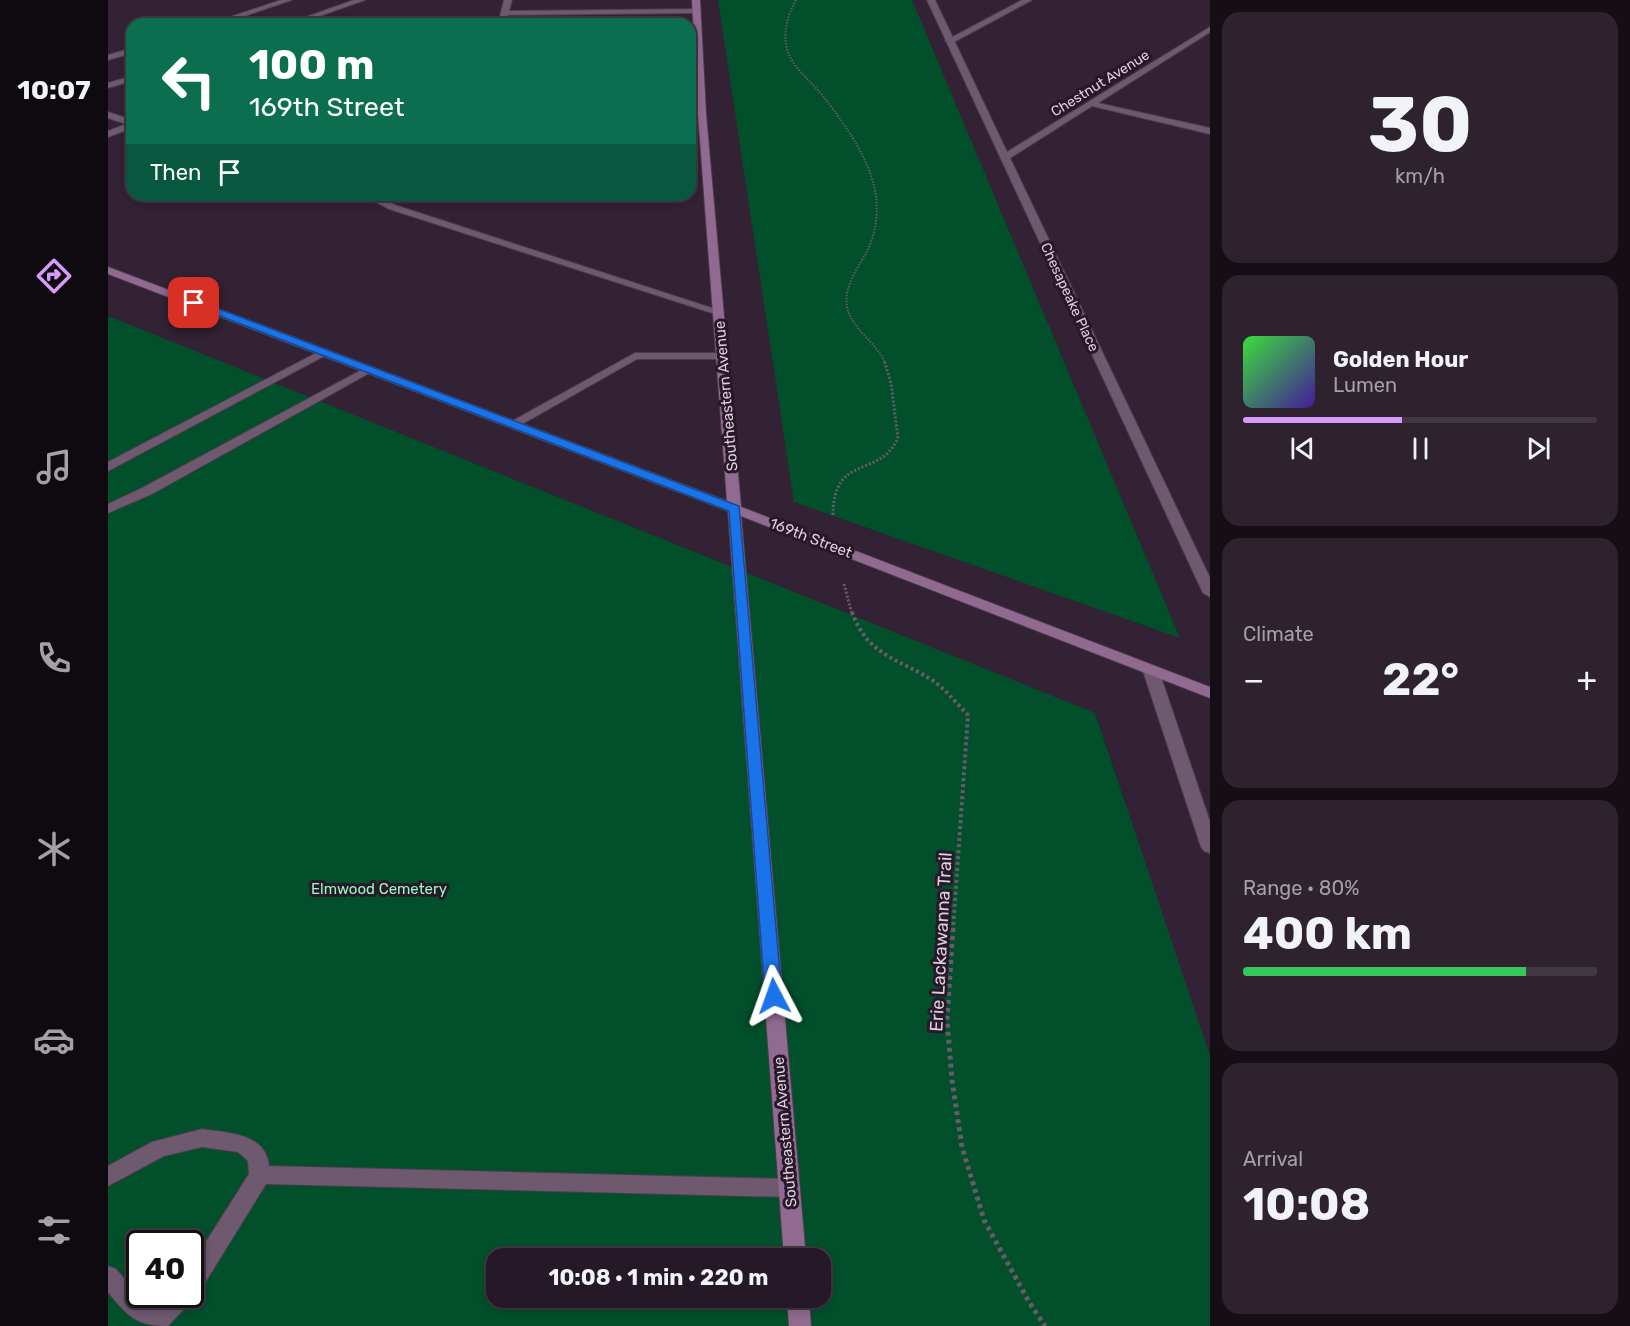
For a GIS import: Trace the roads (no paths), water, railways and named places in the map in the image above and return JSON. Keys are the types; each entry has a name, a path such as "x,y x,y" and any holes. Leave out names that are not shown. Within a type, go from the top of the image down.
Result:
{"street":[{"path":"232,18 288,0"},
{"path":"308,18 361,0"},
{"path":"504,18 508,0"},
{"path":"600,12 601,0"},
{"name":"Southeastern Avenue","path":"696,0 696,18"},
{"name":"Chesapeake Place","path":"931,0 1210,594"},
{"path":"949,41 1028,0"},
{"path":"505,13 697,11"},
{"name":"Chestnut Avenue","path":"1004,158 1210,29"},
{"name":"Southeastern Avenue","path":"696,46 794,1248"},
{"path":"108,58 126,52"},
{"path":"108,86 126,80"},
{"path":"696,88 701,88"},
{"path":"1093,104 1210,130"},
{"path":"696,114 702,114"},
{"path":"108,115 126,122"},
{"path":"108,134 126,126"},
{"path":"380,201 392,207 719,312"},
{"name":"169th Street","path":"108,270 735,509 1151,671 1209,691"},
{"path":"108,467 324,352"},
{"path":"513,424 635,356 722,356"},
{"path":"108,509 147,491 369,369"},
{"path":"1151,671 1210,847"},
{"path":"108,1178 159,1148 202,1138 243,1144 258,1157 260,1175 204,1265"},
{"path":"260,1175 789,1188"},
{"path":"108,1276 132,1304 157,1323 171,1308"},
{"path":"799,1308 800,1326"}],"park label":[{"name":"Elmwood Cemetery","path":"379,889"}]}
